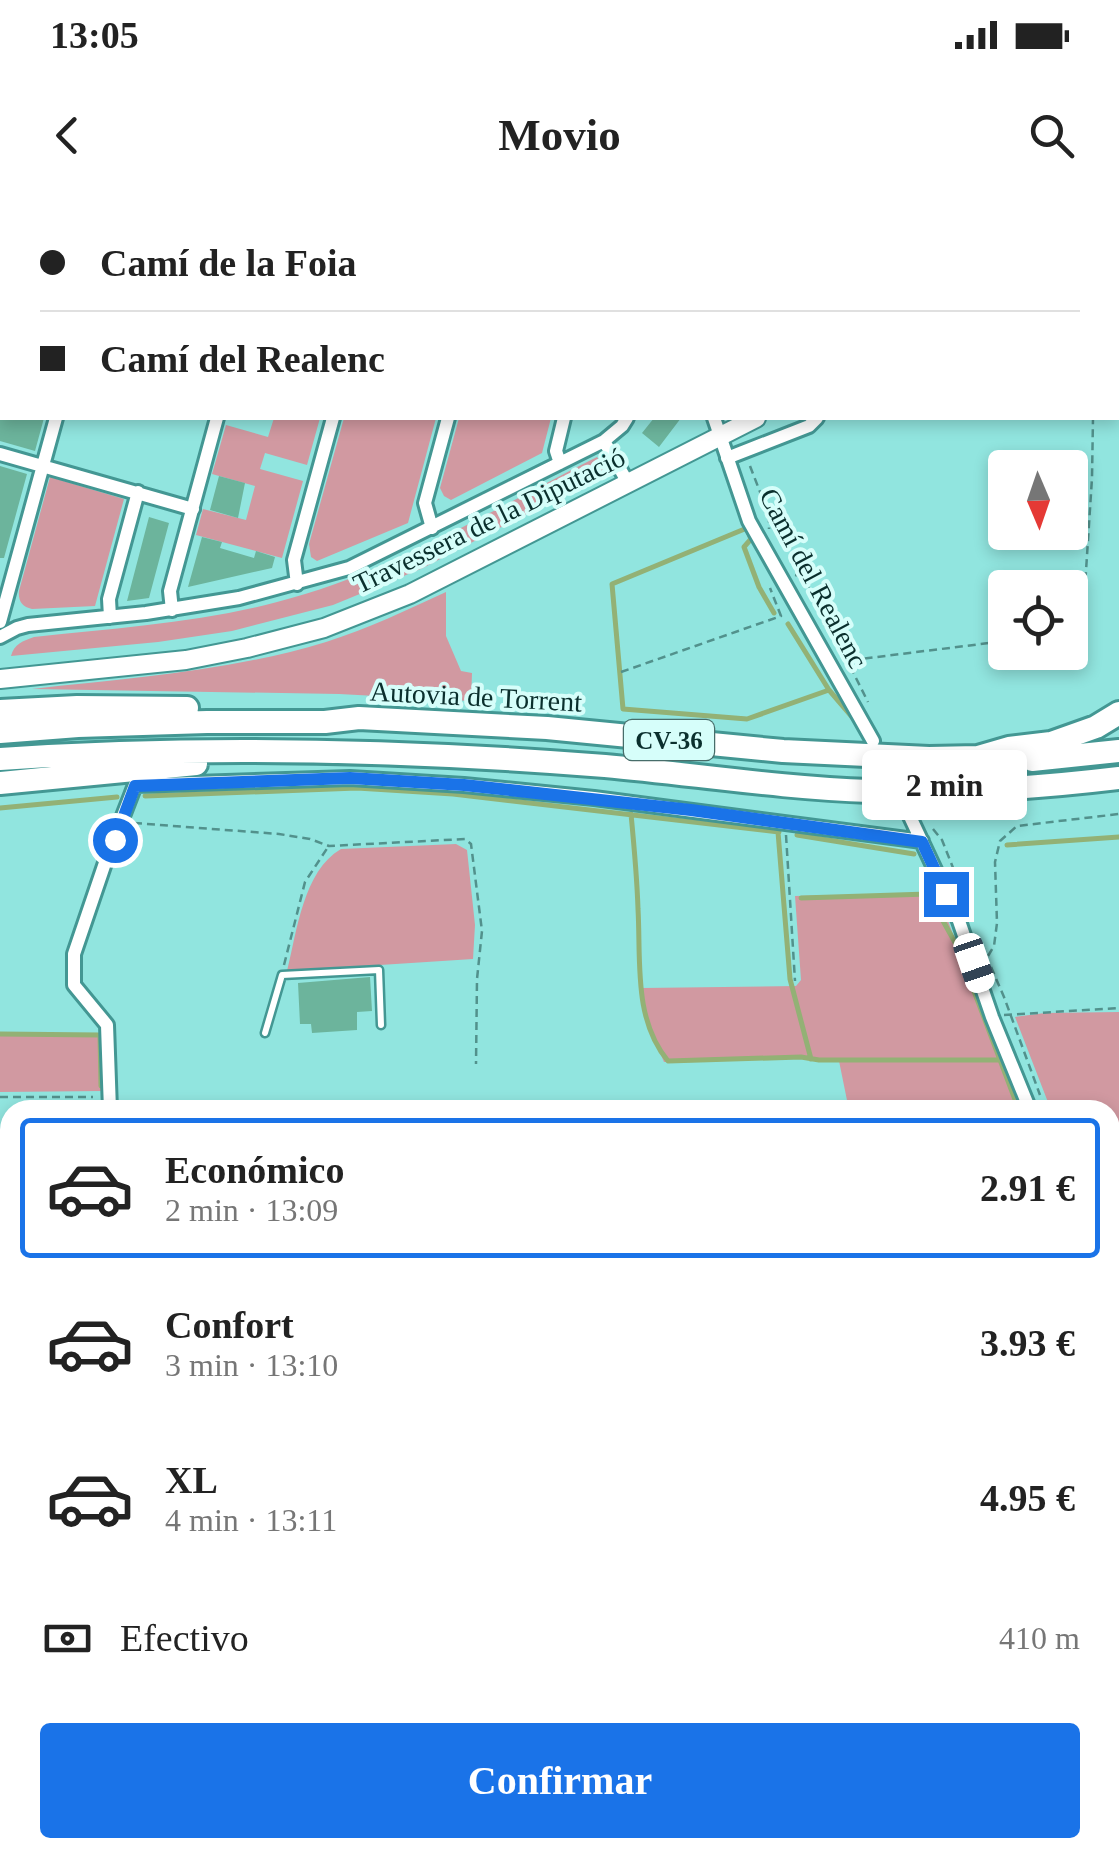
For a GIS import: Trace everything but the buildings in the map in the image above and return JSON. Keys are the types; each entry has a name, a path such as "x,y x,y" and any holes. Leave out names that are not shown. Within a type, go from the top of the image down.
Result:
{"highway":[{"path":"0,711 76,707 324,710 359,718"},
{"name":"Autovia de Torrent","path":"0,732 359,718 547,728 782,751 928,758 978,757 1009,748 1051,743 1119,713"},
{"name":"CV-36","path":"0,759 202,750 344,751 608,767 866,790 977,791 1119,778"},
{"path":"978,757 1029,760 1119,750"},
{"path":"0,783 344,751"}],"street":[{"path":"0,622 55,420"},
{"path":"172,610 170,591 217,420"},
{"path":"297,584 294,560 332,420"},
{"path":"432,528 424,503 447,420"},
{"path":"560,463 556,451 564,420"},
{"path":"0,636 28,625 110,618 239,598 348,568 604,441 626,420"},
{"name":"Travessera de la Diputació","path":"0,680 186,660 324,628 410,594 628,483 717,426 746,420"},
{"path":"727,458 816,420"},
{"name":"Camí del Realenc","path":"717,426 749,522 789,578 873,741"},
{"path":"604,441 628,483"},
{"path":"0,454 193,508"},
{"path":"110,618 108,598 138,492"},
{"path":"6,598 15,618 28,625"},
{"path":"110,1100 107,1026 74,986 74,954 135,786 350,778 464,785 594,798 922,842"},
{"path":"906,808 959,920 1026,1100"}],"lane":[{"path":"265,1033 282,975 379,970 381,1024"}],"path":[{"path":"1086,570 1093,420"},
{"path":"745,459 768,530"},
{"path":"621,672 780,616 769,589 802,576 853,660 988,643"},
{"path":"789,578 799,585"},
{"path":"808,598 848,662 874,714"},
{"path":"974,963 987,958 994,946 998,923 995,862 1000,841 1018,826 1119,814"},
{"path":"123,820 140,826 280,834 329,846 464,839 471,844 482,931 476,1064"},
{"path":"785,824 795,981"},
{"path":"282,975 305,882 329,846"},
{"path":"992,1017 1119,1008"},
{"path":"0,1097 47,1100"}],"shaded area":[{"path":"273,420 319,420 307,465 265,453 260,469 303,481 282,558 196,535 203,509 246,520 255,486 212,474 226,425 268,437"},
{"path":"343,420 435,420 408,523 317,561 311,557 309,544"},
{"path":"458,420 550,420 542,453 451,500 440,488"},
{"path":"597,457 607,472 423,568 333,605 232,631 11,656 17,646 34,637 217,615 319,590 441,538"},
{"path":"50,477 124,499 95,606 32,609 20,601 19,591"},
{"path":"446,592 446,636 461,671 472,673 471,701 339,694 32,689 180,672 290,652 357,631"},
{"path":"456,844 467,850 475,925 473,959 287,971 310,887 328,859 341,849"},
{"path":"935,893 1014,1100 847,1100 839,1061 815,1058 664,1062 648,1024 642,988 796,986 801,980 795,896"},
{"path":"1119,1012 1119,1100 1047,1100 1015,1017"},
{"path":"0,1034 102,1036 104,1091 0,1092"}],"waterway":[{"path":"747,528 612,584 623,709 747,719 829,690"},
{"path":"748,531 751,539 744,547 774,613"},
{"path":"788,624 829,690 853,718"},
{"path":"145,796 357,788 453,794 779,832"},
{"path":"0,808 117,797"},
{"path":"631,814 641,988 649,1027 668,1061 801,1057 1001,1060"},
{"path":"778,832 790,979 811,1059"},
{"path":"797,835 914,854"},
{"path":"1007,845 1119,837"},
{"path":"801,898 928,894 957,946 1015,1100"},
{"path":"0,1034 100,1035 101,1086"}],"tunnel":[{"path":"879,752 899,792"}],"route":[{"path":"115,840 135,786 350,778 464,785 691,810 922,842 946,894"}]}
